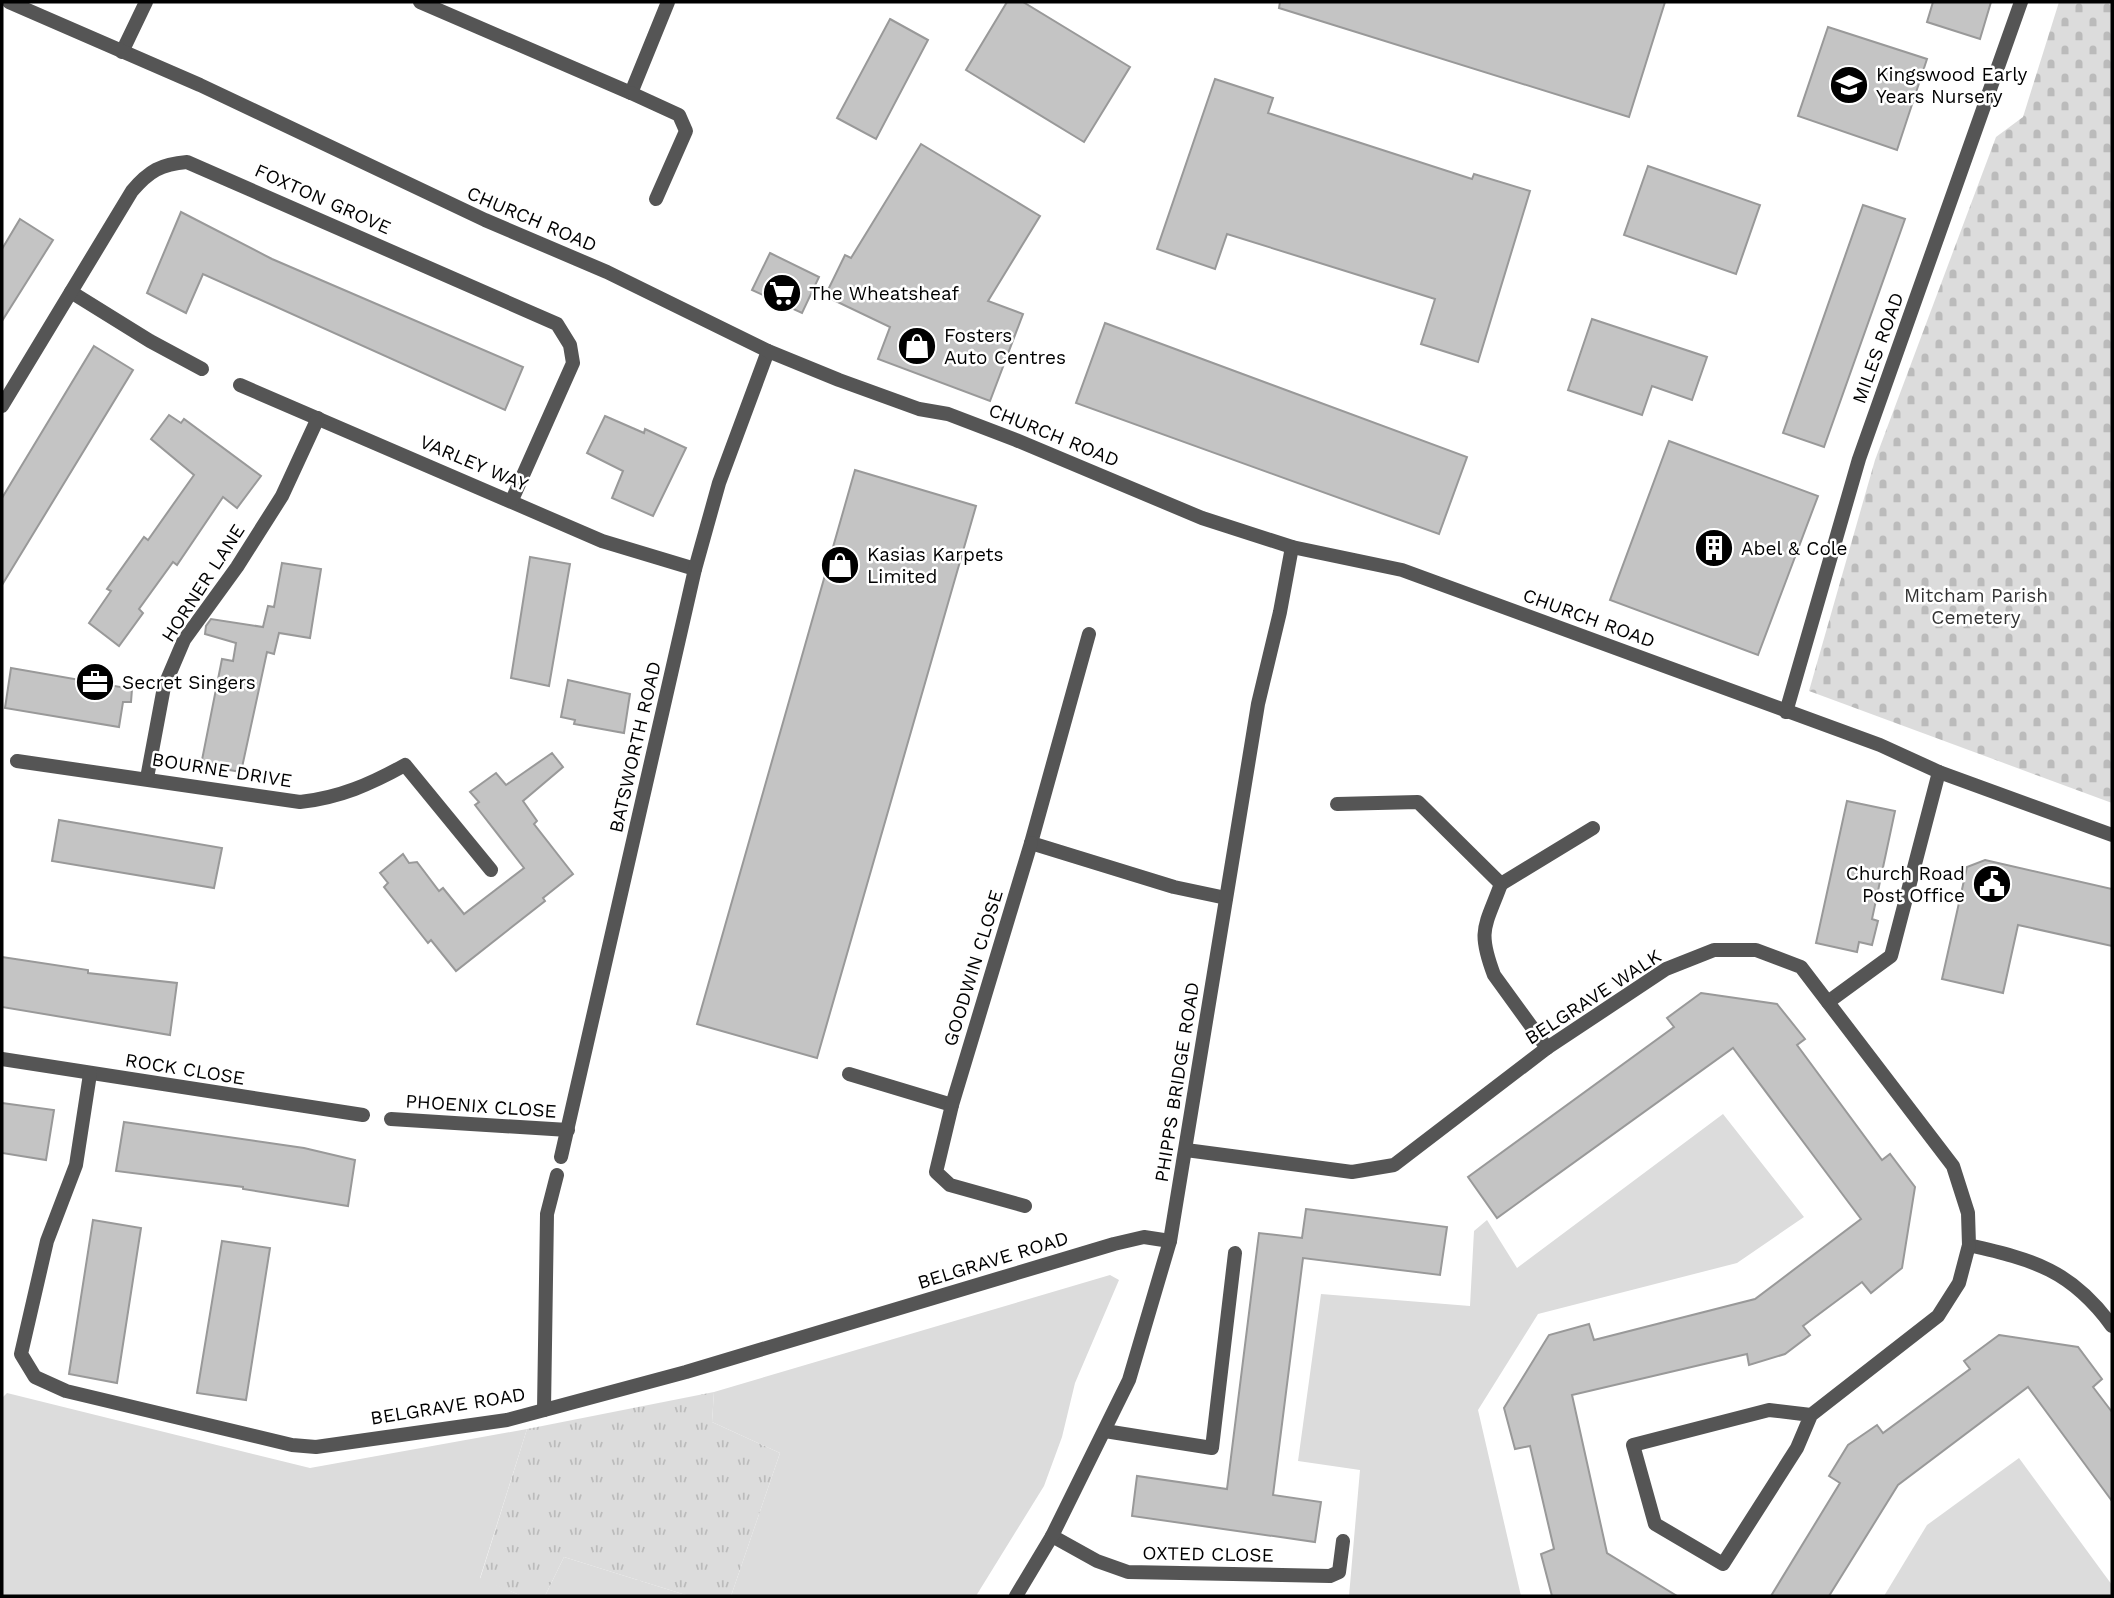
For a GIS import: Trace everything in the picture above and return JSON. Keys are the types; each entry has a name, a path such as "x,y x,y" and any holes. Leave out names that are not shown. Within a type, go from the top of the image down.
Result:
{"street":[{"name":"CHURCH ROAD","path":"9,2 226,97 485,220 607,272 768,351 859,387 919,408 948,414 1016,440 1194,515 1292,547 1402,570 1880,745 1939,772 2112,835"},
{"path":"122,52 146,2"},
{"path":"420,2 679,115 686,131 656,199"},
{"path":"631,93 668,2"},
{"name":"MILES ROAD","path":"1786,712 1859,459 2021,2"},
{"name":"FOXTON GROVE","path":"2,406 132,191 148,172 165,163 187,162 557,324 570,345 573,363 512,500"},
{"path":"71,292 202,369"},
{"name":"BATSWORTH ROAD","path":"561,1157 695,569 719,483 768,351"},
{"name":"VARLEY WAY","path":"240,385 602,541 695,569"},
{"name":"HORNER LANE","path":"148,778 164,687 184,640 237,567 282,496 318,418"},
{"name":"PHIPPS BRIDGE ROAD","path":"1016,1596 1052,1536 1105,1431 1141,1345 1170,1241 1258,704 1292,547"},
{"name":"GOODWIN CLOSE","path":"1026,1206 950,1185 936,1172 1089,634"},
{"name":"BOURNE DRIVE","path":"17,761 300,802 339,795 372,783 405,765 491,870"},
{"path":"1828,1002 1891,956 1939,772"},
{"path":"1337,804 1418,802 1501,884"},
{"path":"1547,1048 1494,975 1482,933 1501,884 1593,828"},
{"path":"1031,843 1174,887 1226,898"},
{"name":"BELGRAVE WALK","path":"1186,1150 1352,1172 1394,1165 1547,1048 1666,969 1714,950 1756,950 1801,967 1953,1166 1968,1213 1969,1245 1959,1283 1938,1316 1811,1415"},
{"name":"ROCK CLOSE","path":"2,1059 363,1115"},
{"name":"BELGRAVE ROAD","path":"90,1074 76,1165 47,1241 21,1354 35,1377 80,1394 292,1445 316,1447 507,1420 699,1368 1114,1244 1144,1237 1170,1241"},
{"path":"849,1074 953,1105"},
{"name":"PHOENIX CLOSE","path":"391,1119 568,1130"},
{"path":"544,1410 547,1214 557,1175"},
{"path":"1969,1245 2031,1260 2053,1269 2094,1300 2112,1326"},
{"path":"1105,1431 1212,1448 1235,1253"},
{"path":"1769,1410 1811,1415 1797,1448 1723,1564 1655,1524 1633,1445 1769,1410"},
{"name":"OXTED CLOSE","path":"1052,1536 1097,1561 1128,1572 1330,1576 1339,1572 1343,1541"}],"green space":[{"name":"Mitcham Parish Cemetery","path":"2059,2 2112,2 2112,803 1809,691 1875,460 1996,137 2023,117"},
{"path":"1723,1114 1804,1217 1737,1263 1538,1314 1478,1410 1521,1596 1349,1596 1360,1470 1298,1461 1321,1294 1470,1306 1474,1231 1487,1220 1517,1268"},
{"path":"1110,1275 1119,1280 1075,1383 1062,1437 1044,1486 976,1596 731,1596 780,1453 712,1422 714,1392"},
{"path":"714,1392 712,1422 780,1453 731,1596 689,1596 564,1557 545,1596 522,1596 480,1579 527,1429"},
{"path":"7,1393 310,1468 527,1429 480,1578 522,1596 2,1596 2,1398"},
{"path":"2019,1458 2112,1585 2112,1596 1884,1596 1927,1525"},
{"path":"564,1557 689,1596 545,1596"}],"building":[{"path":"1007,2 1023,2 1130,67 1084,142 966,70"},
{"path":"1280,2 1665,2 1629,117 1279,8"},
{"path":"1933,2 1991,2 1980,39 1927,22"},
{"path":"890,19 928,40 876,139 837,118"},
{"path":"1828,27 1927,59 1897,150 1798,116"},
{"path":"1215,79 1273,98 1268,113 1472,179 1474,174 1530,191 1478,362 1421,344 1435,299 1227,234 1215,269 1157,249"},
{"path":"921,144 1040,216 988,301 1023,314 990,401 878,359 890,327 825,296 845,255 851,258"},
{"path":"1648,166 1760,205 1736,274 1624,235"},
{"path":"1863,205 1905,219 1824,447 1783,433"},
{"path":"181,212 272,259 523,367 505,410 203,274 186,313 147,293"},
{"path":"20,219 53,240 2,321 2,249"},
{"path":"770,253 819,277 802,313 752,290"},
{"path":"1592,319 1707,357 1692,400 1652,386 1642,415 1568,390"},
{"path":"1105,323 1467,457 1439,534 1076,403"},
{"path":"94,346 133,370 2,585 2,498"},
{"path":"169,415 181,423 184,419 261,476 237,508 223,497 177,565 173,562 139,609 143,613 119,646 89,623 111,591 107,589 144,537 148,540 194,475 151,439"},
{"path":"605,416 644,433 645,429 686,448 653,516 612,498 623,471 587,453"},
{"name":"Abel & Cole","path":"1669,441 1818,496 1758,655 1610,600"},
{"path":"855,470 976,506 817,1058 697,1024"},
{"path":"530,557 570,564 549,686 511,678"},
{"path":"282,563 321,569 310,638 279,633 274,654 267,652 241,772 201,765 222,659 233,661 236,643 205,634 206,626 211,619 263,627 268,606 274,607"},
{"path":"11,668 132,689 131,702 123,702 119,727 5,708"},
{"path":"568,680 630,694 624,733 574,724 575,720 561,717"},
{"path":"552,753 563,767 523,801 537,821 534,824 573,874 543,898 545,901 456,971 431,940 428,943 384,887 388,883 380,873 403,854 409,863 417,862 439,891 443,888 464,914 524,868 475,805 479,802 470,792 496,773 506,785"},
{"path":"1847,801 1895,811 1872,919 1878,921 1872,945 1859,942 1857,952 1816,943"},
{"path":"59,820 222,848 214,888 52,861"},
{"path":"1985,860 2112,889 2112,946 2018,925 2003,993 1942,979 1967,867"},
{"path":"2,957 88,970 88,973 177,983 170,1035 2,1007"},
{"path":"1701,993 1777,1004 1805,1039 1797,1045 1882,1160 1890,1154 1915,1187 1902,1268 1871,1293 1862,1282 1803,1326 1810,1335 1785,1354 1749,1365 1747,1354 1572,1395 1607,1553 1677,1596 1552,1596 1541,1554 1554,1549 1530,1446 1515,1449 1504,1408 1549,1335 1589,1324 1594,1340 1755,1299 1861,1219 1733,1048 1497,1218 1468,1177 1674,1027 1667,1018"},
{"path":"2,1103 54,1110 46,1160 2,1153"},
{"path":"124,1122 304,1148 355,1160 348,1206 243,1187 116,1171"},
{"path":"1306,1209 1447,1227 1440,1275 1303,1258 1273,1495 1321,1502 1315,1542 1132,1516 1137,1476 1227,1489 1259,1233 1302,1238"},
{"path":"93,1220 141,1228 117,1383 69,1374"},
{"path":"222,1241 270,1248 246,1400 197,1393"},
{"path":"1999,1335 2078,1347 2102,1379 2093,1387 2112,1412 2112,1501 2028,1387 1898,1485 1829,1596 1771,1596 1840,1483 1829,1476 1848,1445 1877,1425 1883,1433 1970,1369 1964,1361"}],"place":[{"name":"Kingswood Early Years Nursery","path":"1849,85"},
{"name":"The Wheatsheaf","path":"782,293"},
{"name":"Fosters Auto Centres","path":"917,346"},
{"name":"Abel & Cole","path":"1714,548"},
{"name":"Kasias Karpets Limited","path":"840,565"},
{"name":"Secret Singers","path":"95,682"},
{"name":"Church Road Post Office","path":"1992,884"}]}
